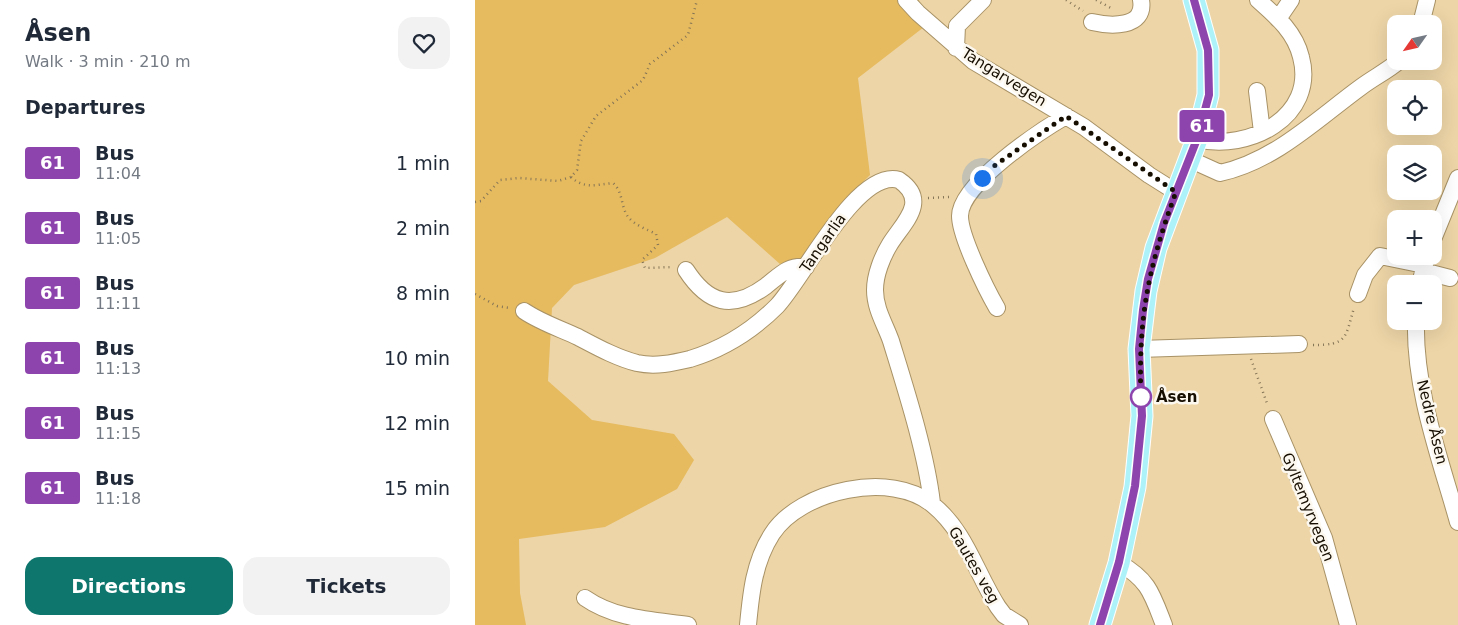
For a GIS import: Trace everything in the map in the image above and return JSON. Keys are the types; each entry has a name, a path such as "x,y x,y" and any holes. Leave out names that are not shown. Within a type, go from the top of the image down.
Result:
{"main road":[{"path":"1100,625 1119,562 1129,520 1139,454 1142,416 1139,349 1143,310 1151,268 1176,192 1204,117 1210,74 1203,27 1194,0"}],"street":[{"name":"Tangarvegen","path":"906,0 956,48 973,61 1066,116 1176,192"},
{"path":"956,48 957,26 983,0"},
{"path":"1091,22 1110,26 1127,23 1139,14 1141,0"},
{"path":"1197,139 1230,143 1262,132 1277,124 1295,104 1302,91 1303,73 1301,57 1295,40 1278,19 1258,0"},
{"path":"1278,19 1291,0"},
{"path":"1423,15 1427,0"},
{"path":"1189,159 1220,173 1230,171 1285,144 1387,69"},
{"path":"1257,91 1262,132"},
{"path":"1295,104 1314,124"},
{"path":"997,308 982,278 961,222 961,209 969,196 994,166 1066,116"},
{"path":"1442,217 1458,178"},
{"name":"Tangarlia","path":"524,311 621,358 639,364 674,363 720,347 760,322 791,290 838,218 851,204 876,185 886,180 899,180 907,185 913,199"},
{"path":"913,199 910,214 890,244 881,262 875,289 877,304 890,338 912,416 931,503"},
{"path":"1358,294 1365,275 1380,256 1450,278"},
{"path":"687,270 698,287 711,298 728,300 745,298 757,292 789,268 806,267"},
{"name":"Nedre Åsen","path":"1417,330 1423,392 1458,522"},
{"path":"1139,349 1299,344"},
{"name":"Gyltemyrvegen","path":"1273,419 1323,538 1348,625"},
{"name":"Gautes veg","path":"748,625 752,588 760,556 772,533 796,510 814,500 835,492 867,488 909,492 931,503 961,536 1001,620 1020,625"},
{"path":"1119,562 1141,576 1164,625"},
{"path":"585,598 599,608 614,613 688,625"}],"path":[{"path":"475,202 481,201 500,180 519,178 558,181 571,177 577,170 581,141 596,116 643,80 650,64 689,35 697,0"},
{"path":"571,177 579,184 587,187 613,183 620,190 624,208 630,219 656,234 658,246 641,260 645,268 670,266 687,270"},
{"path":"913,199 962,198 969,196"},
{"path":"475,294 497,306 524,311"},
{"path":"1299,344 1331,345 1341,341 1346,333 1358,294"},
{"path":"1240,347 1252,362 1273,419"}],"shaded area":[{"path":"475,0 919,0 924,27 858,78 870,175 844,201 805,257 780,264 727,217 655,258 574,285 552,308 548,381 592,420 674,434 694,460 677,489 605,527 519,539 520,593 526,625 475,625"}],"bus line":[{"name":"61","path":"1100,625 1119,562 1135,486 1142,416 1139,349 1148,279 1164,223 1197,139 1209,95 1208,50 1194,0"}],"place":[{"name":"Åsen","path":"1141,397"}],"route":[{"path":"982,178 994,166 1066,116 1120,152 1161,184 1176,192 1156,248 1143,310 1139,349 1141,399 1141,397"}]}
